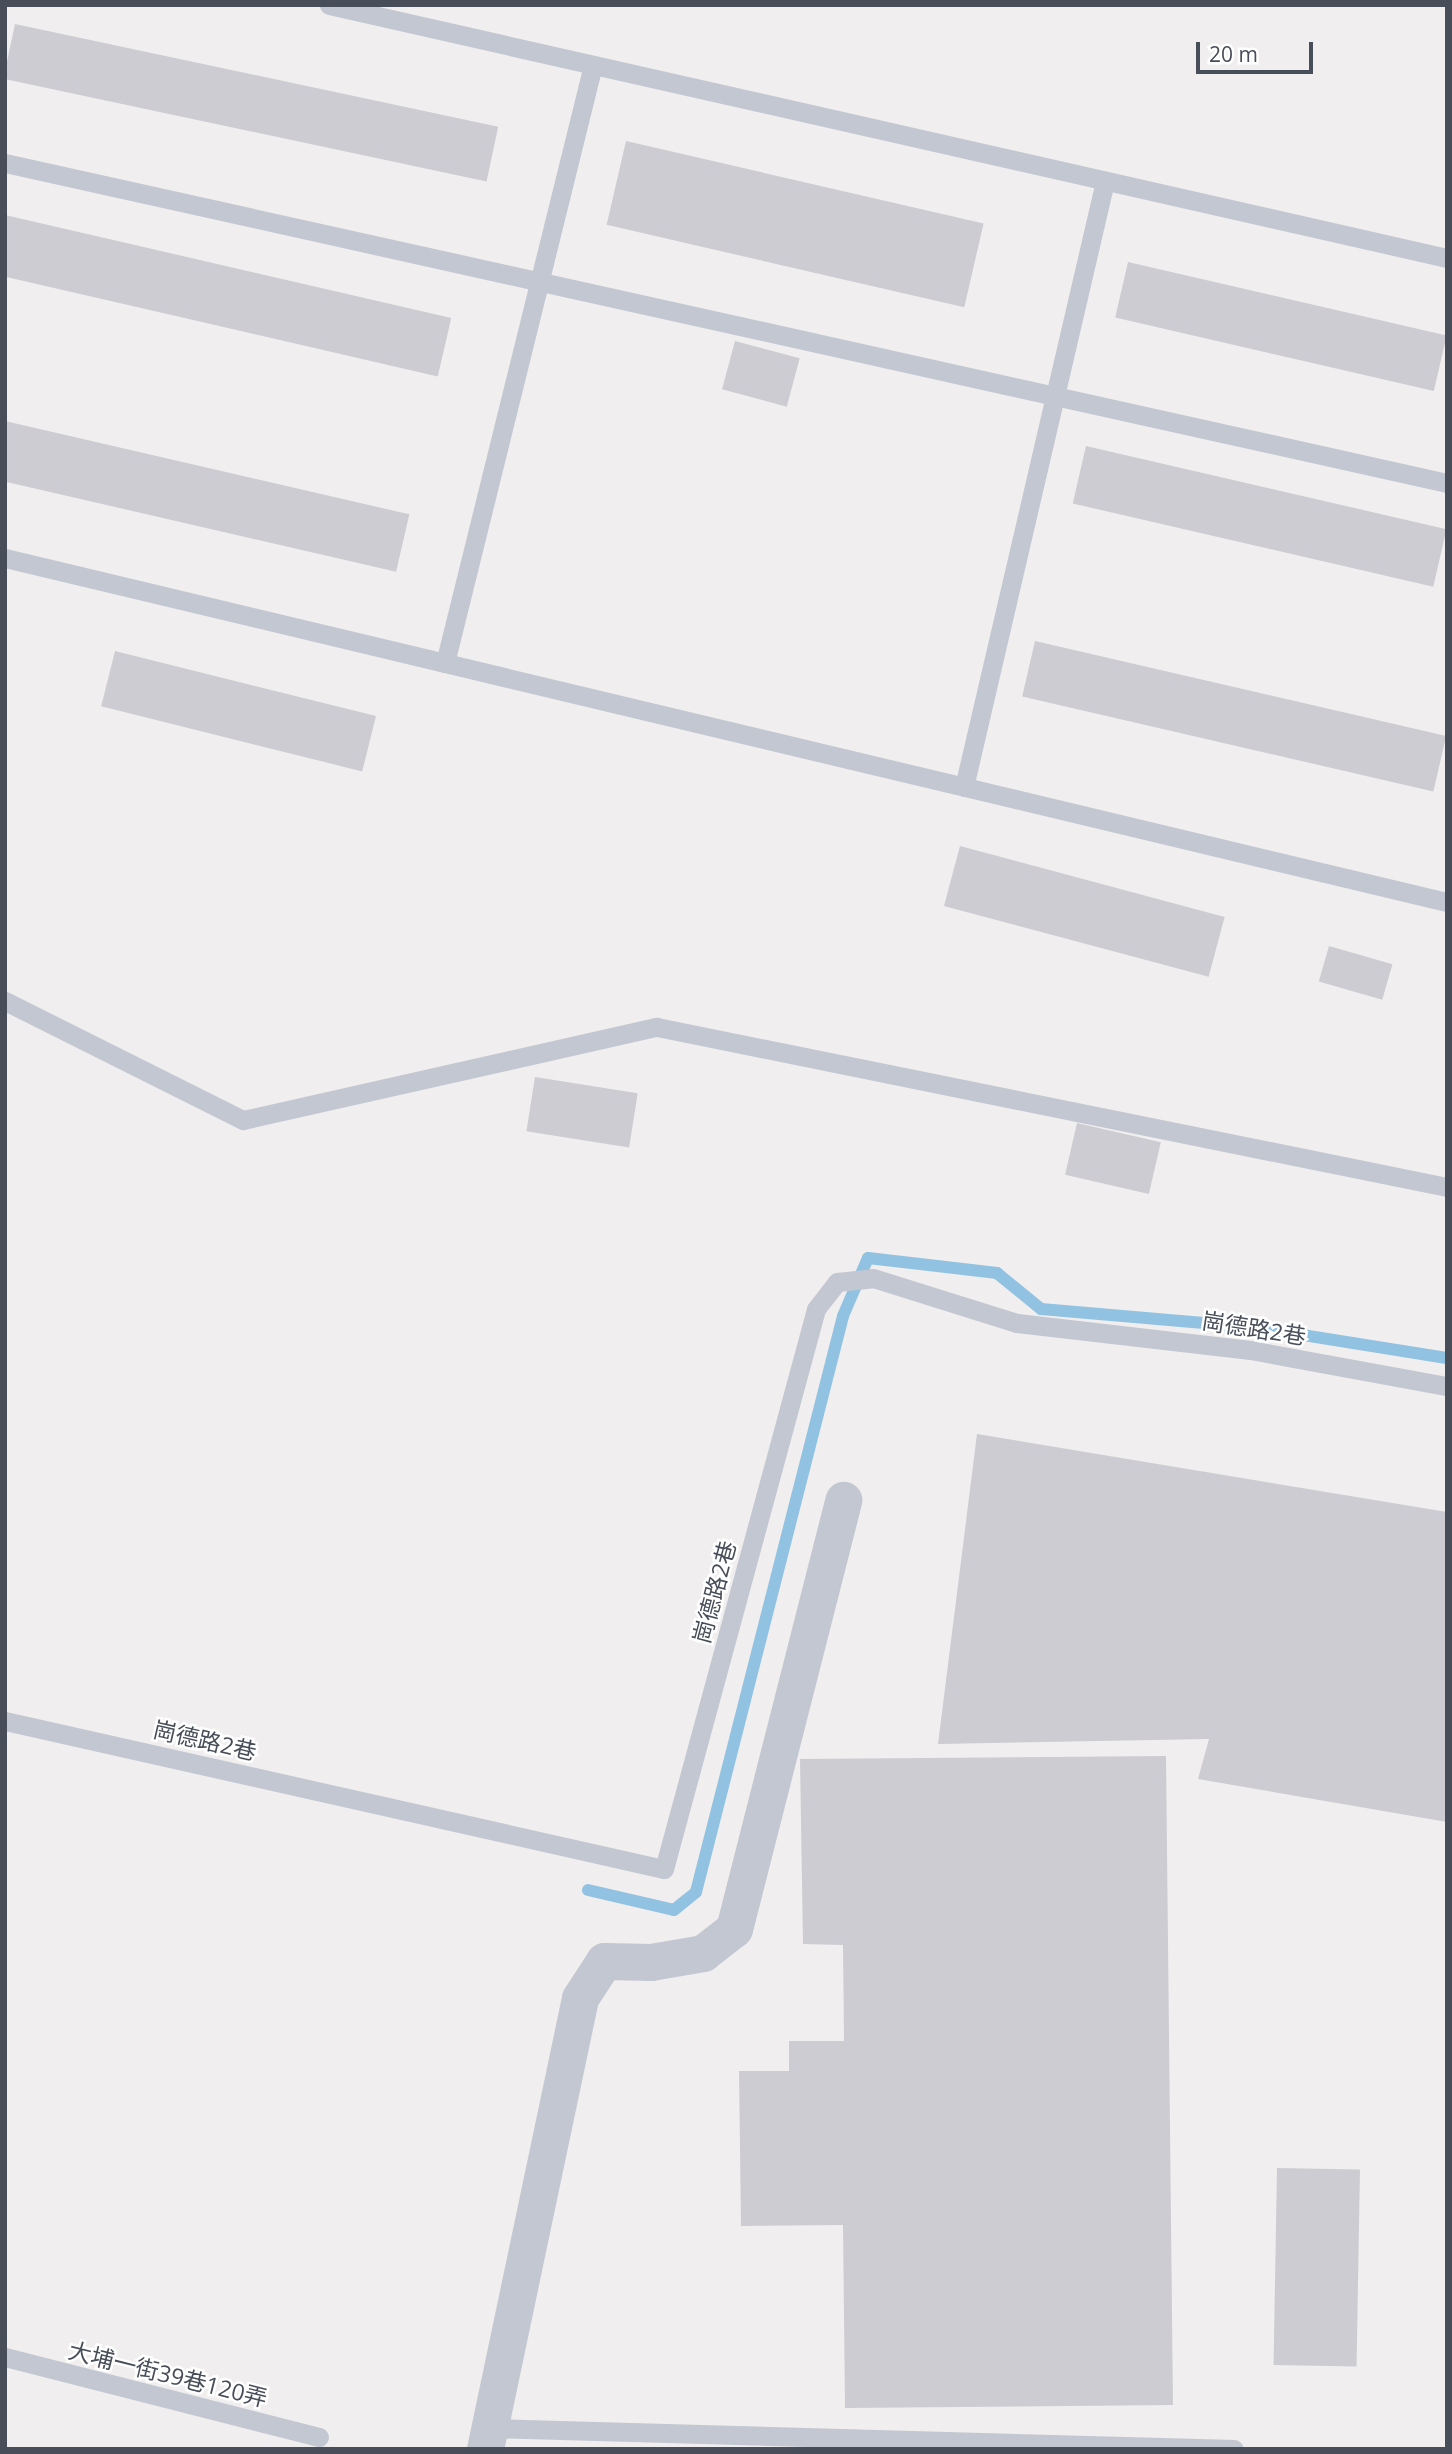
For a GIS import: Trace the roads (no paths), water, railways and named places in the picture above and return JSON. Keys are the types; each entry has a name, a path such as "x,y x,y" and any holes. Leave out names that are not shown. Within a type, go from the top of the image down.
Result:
{"street":[{"path":"486,2438 580,1998 604,1961 651,1962 703,1954 734,1929 843,1500"}],"lane":[{"path":"328,5 1447,258"},
{"path":"445,663 593,65"},
{"path":"5,163 1447,483"},
{"path":"964,787 1105,181"},
{"path":"5,558 1447,902"},
{"path":"5,1001 243,1120 657,1027 1447,1187"},
{"name":"崗德路2巷","path":"5,1721 664,1868 816,1309 837,1282 873,1278 1017,1323 1250,1350 1447,1387"},
{"name":"大埔一街39巷120弄","path":"5,2357 319,2437"},
{"path":"486,2438 1234,2449"}],"waterway":[{"path":"588,1890 674,1910 696,1892 843,1316 868,1258 997,1273 1041,1309 1253,1327 1447,1358"}]}
